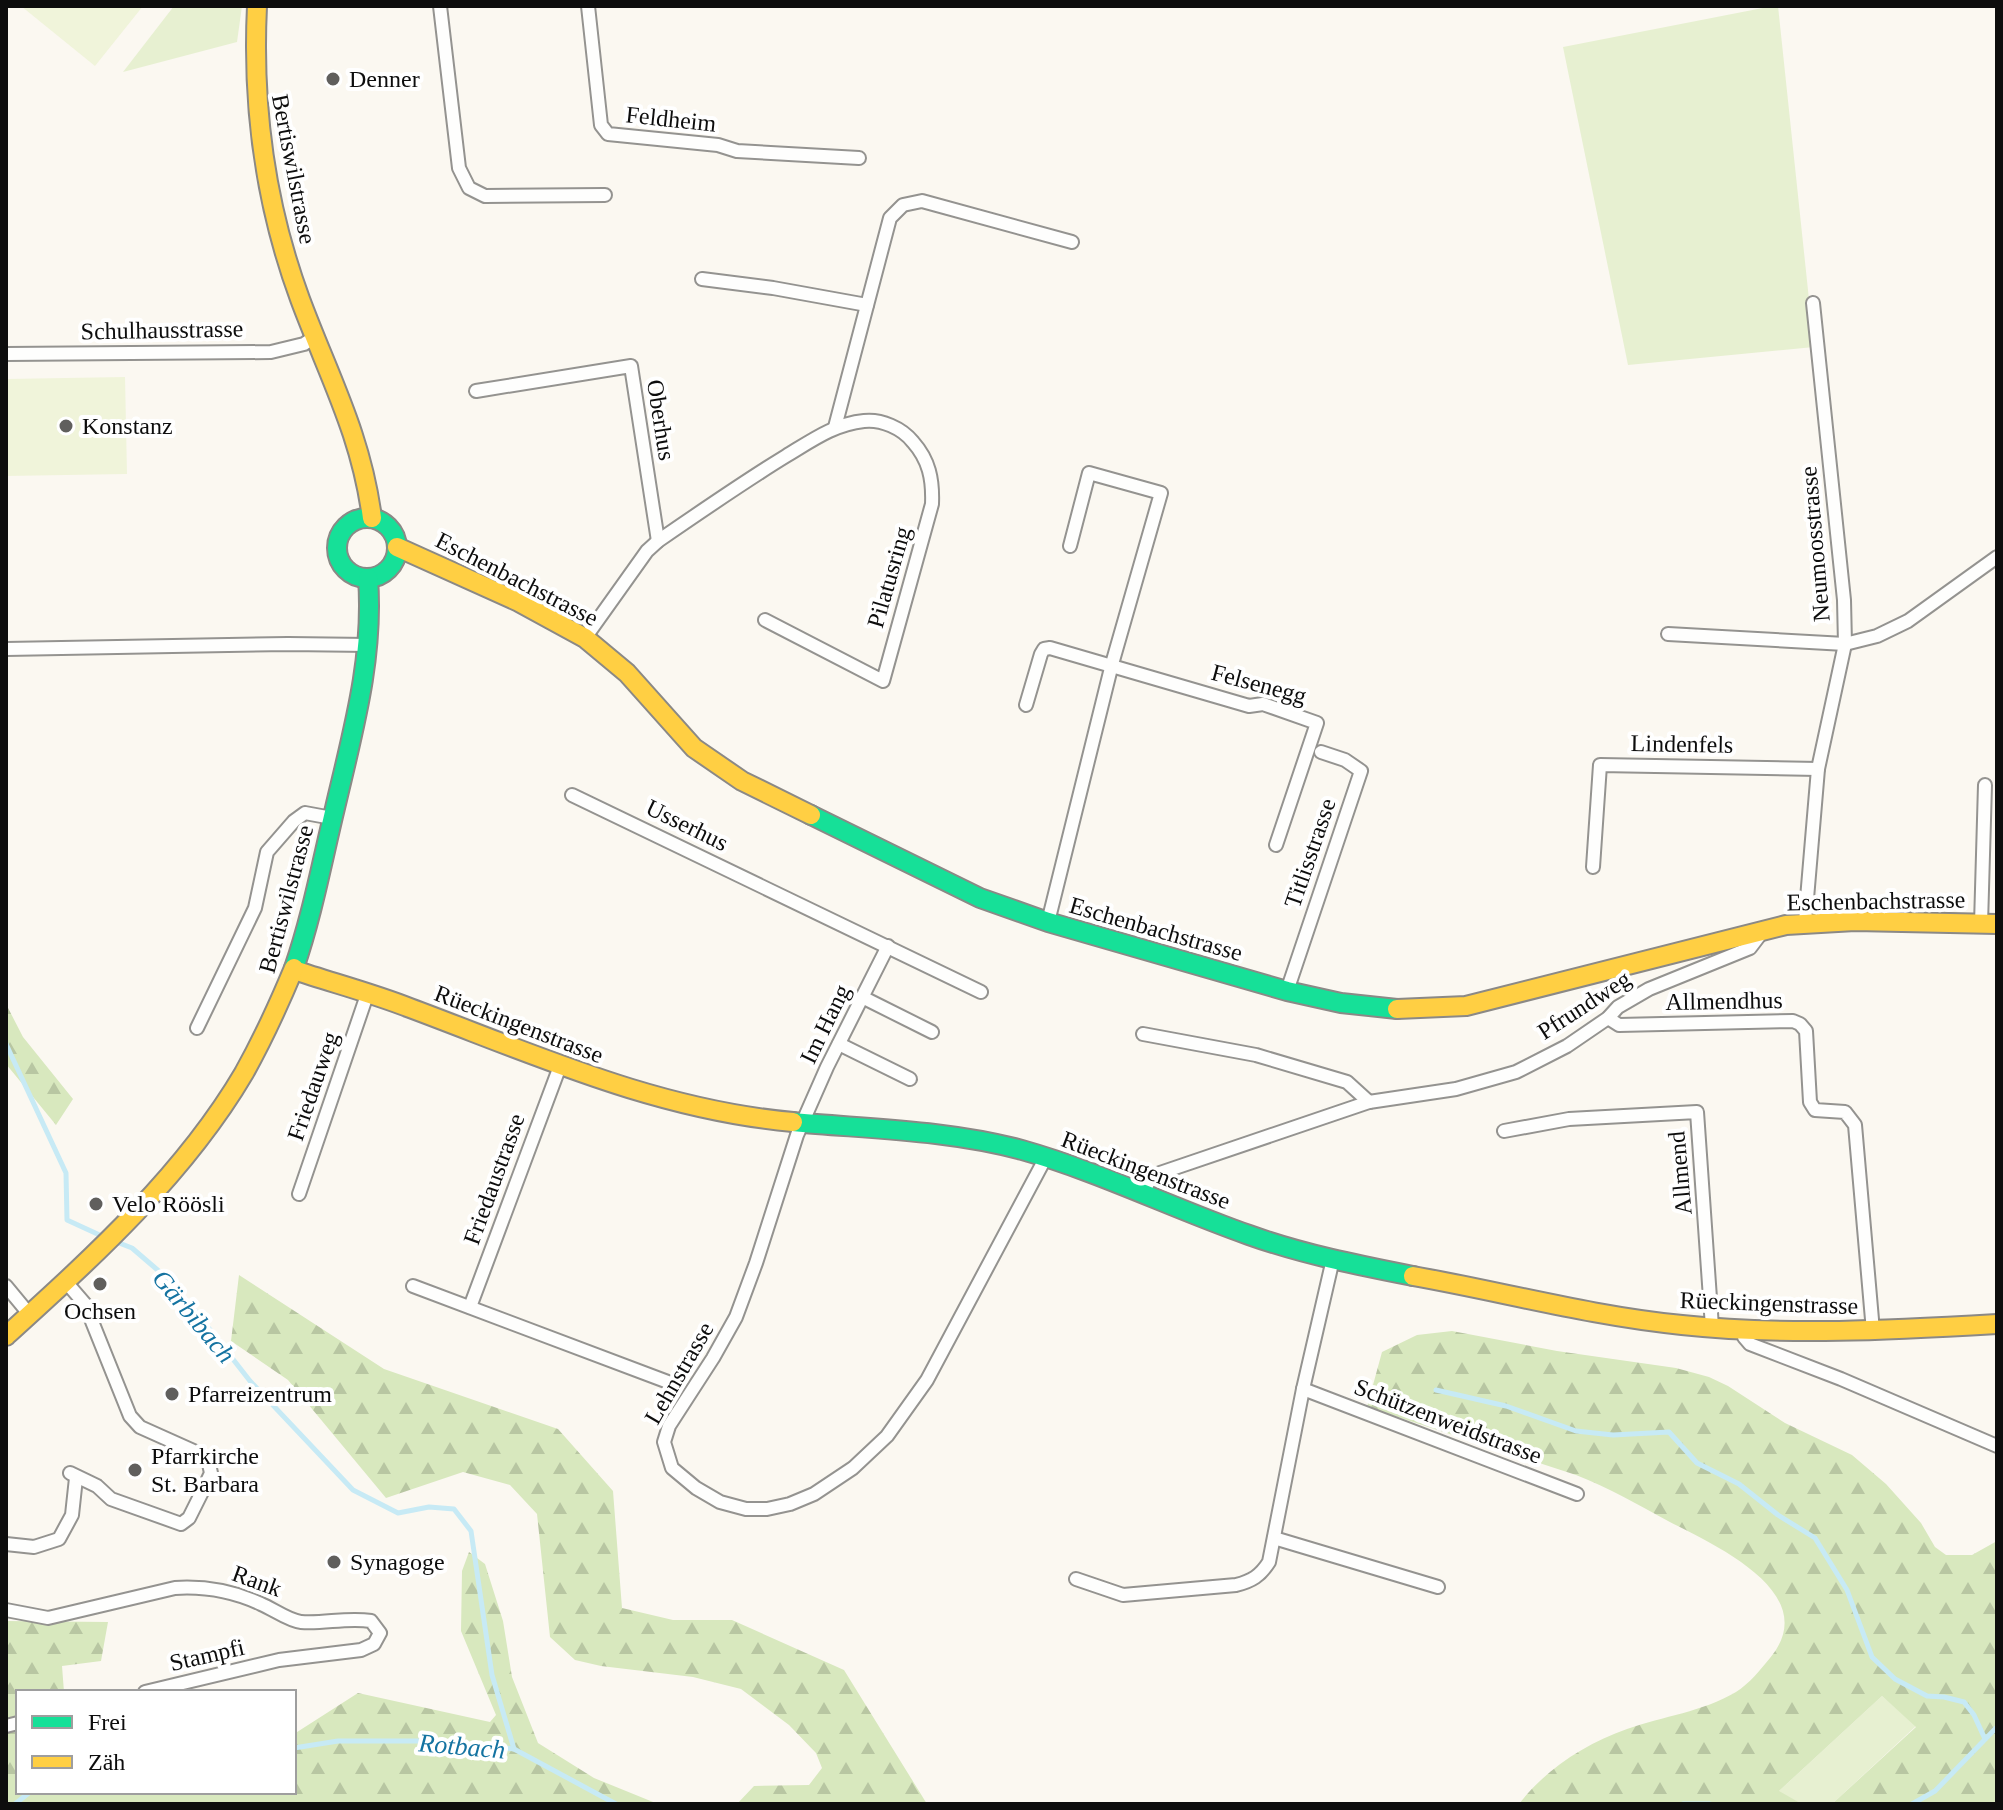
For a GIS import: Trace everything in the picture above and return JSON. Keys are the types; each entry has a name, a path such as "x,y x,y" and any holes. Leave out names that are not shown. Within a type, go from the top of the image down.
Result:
{"street":[{"name":"Bertiswilstrasse","path":"257,6 255,94 266,176 288,264 360,445 372,518"},
{"path":"440,6 459,168 466,185 485,196 605,195"},
{"name":"Feldheim","path":"588,6 601,125 608,134 718,145 737,151 859,158"},
{"path":"835,427 890,218 903,205 922,201 1072,242"},
{"path":"702,279 867,305"},
{"name":"Neumoosstrasse","path":"1805,922 1818,769 1845,644 1844,600 1813,303"},
{"name":"Schulhausstrasse","path":"6,354 271,352 297,346 316,336"},
{"name":"Oberhus","path":"476,391 631,366 658,541"},
{"name":"Pilatusring","path":"585,638 647,551 734,488 835,427 867,420 886,423 907,434 924,455 933,482 932,504 883,681 765,620"},
{"path":"1048,922 1112,664 1161,493 1089,473 1070,546"},
{"path":"372,518 390,528 397,547 397,555 389,569 368,578 345,569 337,546 348,524 372,518"},
{"name":"Eschenbachstrasse","path":"397,547 519,602 585,638 627,673 694,748 742,781 980,898 1048,922 1287,991 1341,1003 1399,1009 1466,1006 1765,929 1805,922 1989,924"},
{"path":"1668,634 1845,644 1877,636 1908,621 1997,557"},
{"name":"Bertiswilstrasse","path":"6,1336 66,1282 151,1197 202,1138 258,1051 294,970 309,922 359,706 369,645 368,578"},
{"path":"6,649 369,645"},
{"name":"Felsenegg","path":"1026,705 1044,649 1050,648 1249,706 1263,704 1317,723 1276,845"},
{"name":"Titlisstrasse","path":"1287,991 1361,771 1345,760 1321,752"},
{"name":"Lindenfels","path":"1593,867 1600,765 1818,769"},
{"path":"1985,785 1989,924"},
{"name":"Usserhus","path":"572,795 888,946"},
{"path":"197,1028 255,908 267,852 305,813 332,818"},
{"name":"Pfrundweg","path":"1144,1193 1148,1183 1160,1173 1369,1102 1456,1089 1516,1072 1567,1046 1608,1018 1618,1007 1649,989 1750,948 1765,929"},
{"path":"888,946 981,992"},
{"name":"Im Hang","path":"804,1123 888,946"},
{"name":"Rüeckingenstrasse","path":"294,970 368,992 560,1066 706,1110 804,1123 956,1136 1046,1157 1248,1235 1333,1259 1522,1298 1664,1323 1743,1329 1873,1331 1997,1324"},
{"name":"Friedauweg","path":"299,1194 368,992"},
{"path":"862,997 932,1032"},
{"name":"Allmendhus","path":"1608,1018 1619,1025 1793,1021 1806,1031 1810,1102 1815,1110 1845,1112 1855,1125 1873,1331"},
{"path":"1143,1034 1256,1055 1347,1082 1369,1102"},
{"path":"839,1044 910,1079"},
{"name":"Friedaustrasse","path":"470,1307 560,1066"},
{"name":"Allmend","path":"1504,1131 1569,1119 1697,1112 1712,1327"},
{"name":"Lehnstrasse","path":"804,1123 785,1166 736,1317 675,1415 664,1442 672,1468 679,1475 720,1502 746,1509 777,1507 814,1494 853,1468 887,1436 927,1380 1046,1157"},
{"path":"1076,1579 1123,1595 1236,1585 1261,1574 1269,1562 1303,1389 1333,1259"},
{"path":"6,1544 34,1547 59,1539 72,1515 73,1476 97,1486 111,1499 181,1524 189,1518 211,1473 209,1464 198,1453 140,1427 130,1416 85,1304 66,1282"},
{"path":"6,1286 30,1315"},
{"path":"413,1286 668,1382"},
{"path":"1743,1329 1750,1344 1997,1446"},
{"name":"Schützenweidstrasse","path":"1303,1389 1577,1494"},
{"path":"1274,1538 1438,1587"},
{"name":"Rank","path":"6,1610 48,1618 175,1588 193,1587 224,1590 248,1597 299,1622 356,1618 371,1621 380,1633 374,1644 361,1650 279,1660"},
{"name":"Stampfi","path":"153,1690 279,1660"}],"green space":[{"path":"21,6 143,6 95,66"},
{"path":"174,6 242,6 237,42 123,72"},
{"path":"1778,6 1814,347 1628,365 1563,47"},
{"name":"Konstanz","path":"125,377 127,474 6,476 6,379"},
{"path":"6,1004 23,1037 73,1099 56,1125 6,1064"},
{"path":"239,1275 384,1369 558,1429 613,1491 622,1608 673,1620 732,1620 844,1670 927,1804 737,1804 754,1786 809,1785 822,1768 816,1753 789,1725 741,1689 693,1677 575,1660 550,1637 537,1514 510,1485 463,1472 386,1498 288,1380 231,1341"},
{"path":"1452,1331 1557,1351 1676,1368 1709,1377 1785,1423 1852,1455 1886,1484 1921,1523 1935,1547 1946,1555 1972,1555 1997,1541 1997,1804 1832,1804 1916,1727 1882,1696 1779,1791 1802,1804 1519,1804 1554,1769 1596,1742 1627,1729 1710,1704 1741,1689 1770,1658 1783,1634 1783,1613 1774,1592 1735,1558 1611,1491 1576,1475 1367,1407 1382,1352 1417,1335"},
{"path":"469,1552 485,1564 503,1621 512,1677 538,1743 594,1778 658,1804 6,1804 6,1621 108,1622 101,1661 62,1666 64,1690 16,1690 16,1794 296,1794 296,1733 358,1693 490,1722 496,1715 461,1631 462,1571"},
{"path":"1882,1696 1916,1726 1832,1804 1802,1804 1778,1792"}],"waterway":[{"name":"Gärbibach","path":"6,1044 66,1173 67,1220 104,1237"},
{"name":"Gärbibach","path":"114,1241 132,1248 161,1273 193,1308 250,1381 353,1490 398,1513 429,1507 454,1509 471,1531 492,1675 514,1749"},
{"path":"1436,1390 1506,1406 1576,1431 1613,1435 1669,1432 1697,1463 1739,1484 1778,1515 1815,1538 1847,1590 1872,1657 1895,1679 1927,1696 1964,1702 1985,1739"},
{"name":"Rotbach","path":"1912,1804 1935,1791 1997,1727"},
{"name":"Rotbach","path":"296,1748 338,1741 443,1741 514,1749 616,1804"},
{"name":"Rotbach","path":"15,1804 28,1794"},
{"name":"Rotbach","path":"1683,1804 1710,1804"}],"traffic: fast":[{"path":"367,518 378,520 388,527 395,537 397,548 395,559 388,569 378,576 367,578 356,576 346,569 339,559 337,548 339,537 346,527 356,520 367,518"},
{"path":"294,968 316,889 360,694 368,637 368,578"},
{"path":"811,815 980,898 1048,922 1287,991 1341,1003 1397,1009"},
{"path":"793,1122 937,1134 994,1143 1080,1169 1269,1242 1413,1276"}],"traffic: slow":[{"path":"257,6 259,118 278,227 300,299 352,432 372,518"},
{"path":"397,547 519,602 585,638 627,673 694,748 742,781 811,815"},
{"path":"1397,1009 1466,1006 1786,925 1855,921 1997,924"},
{"path":"6,1336 104,1245 194,1146 244,1073 294,968"},
{"path":"294,970 396,1003 551,1062 645,1093 743,1116 793,1122"},
{"path":"1413,1276 1614,1316 1682,1325 1839,1331 1997,1324"}],"place":[{"name":"Denner","path":"333,79"},
{"name":"Konstanz","path":"66,426"},
{"name":"Velo Röösli","path":"96,1204"},
{"name":"Ochsen","path":"100,1284"},
{"name":"Pfarreizentrum","path":"172,1394"},
{"name":"Pfarrkirche St. Barbara","path":"135,1470"},
{"name":"Synagoge","path":"334,1562"}]}
